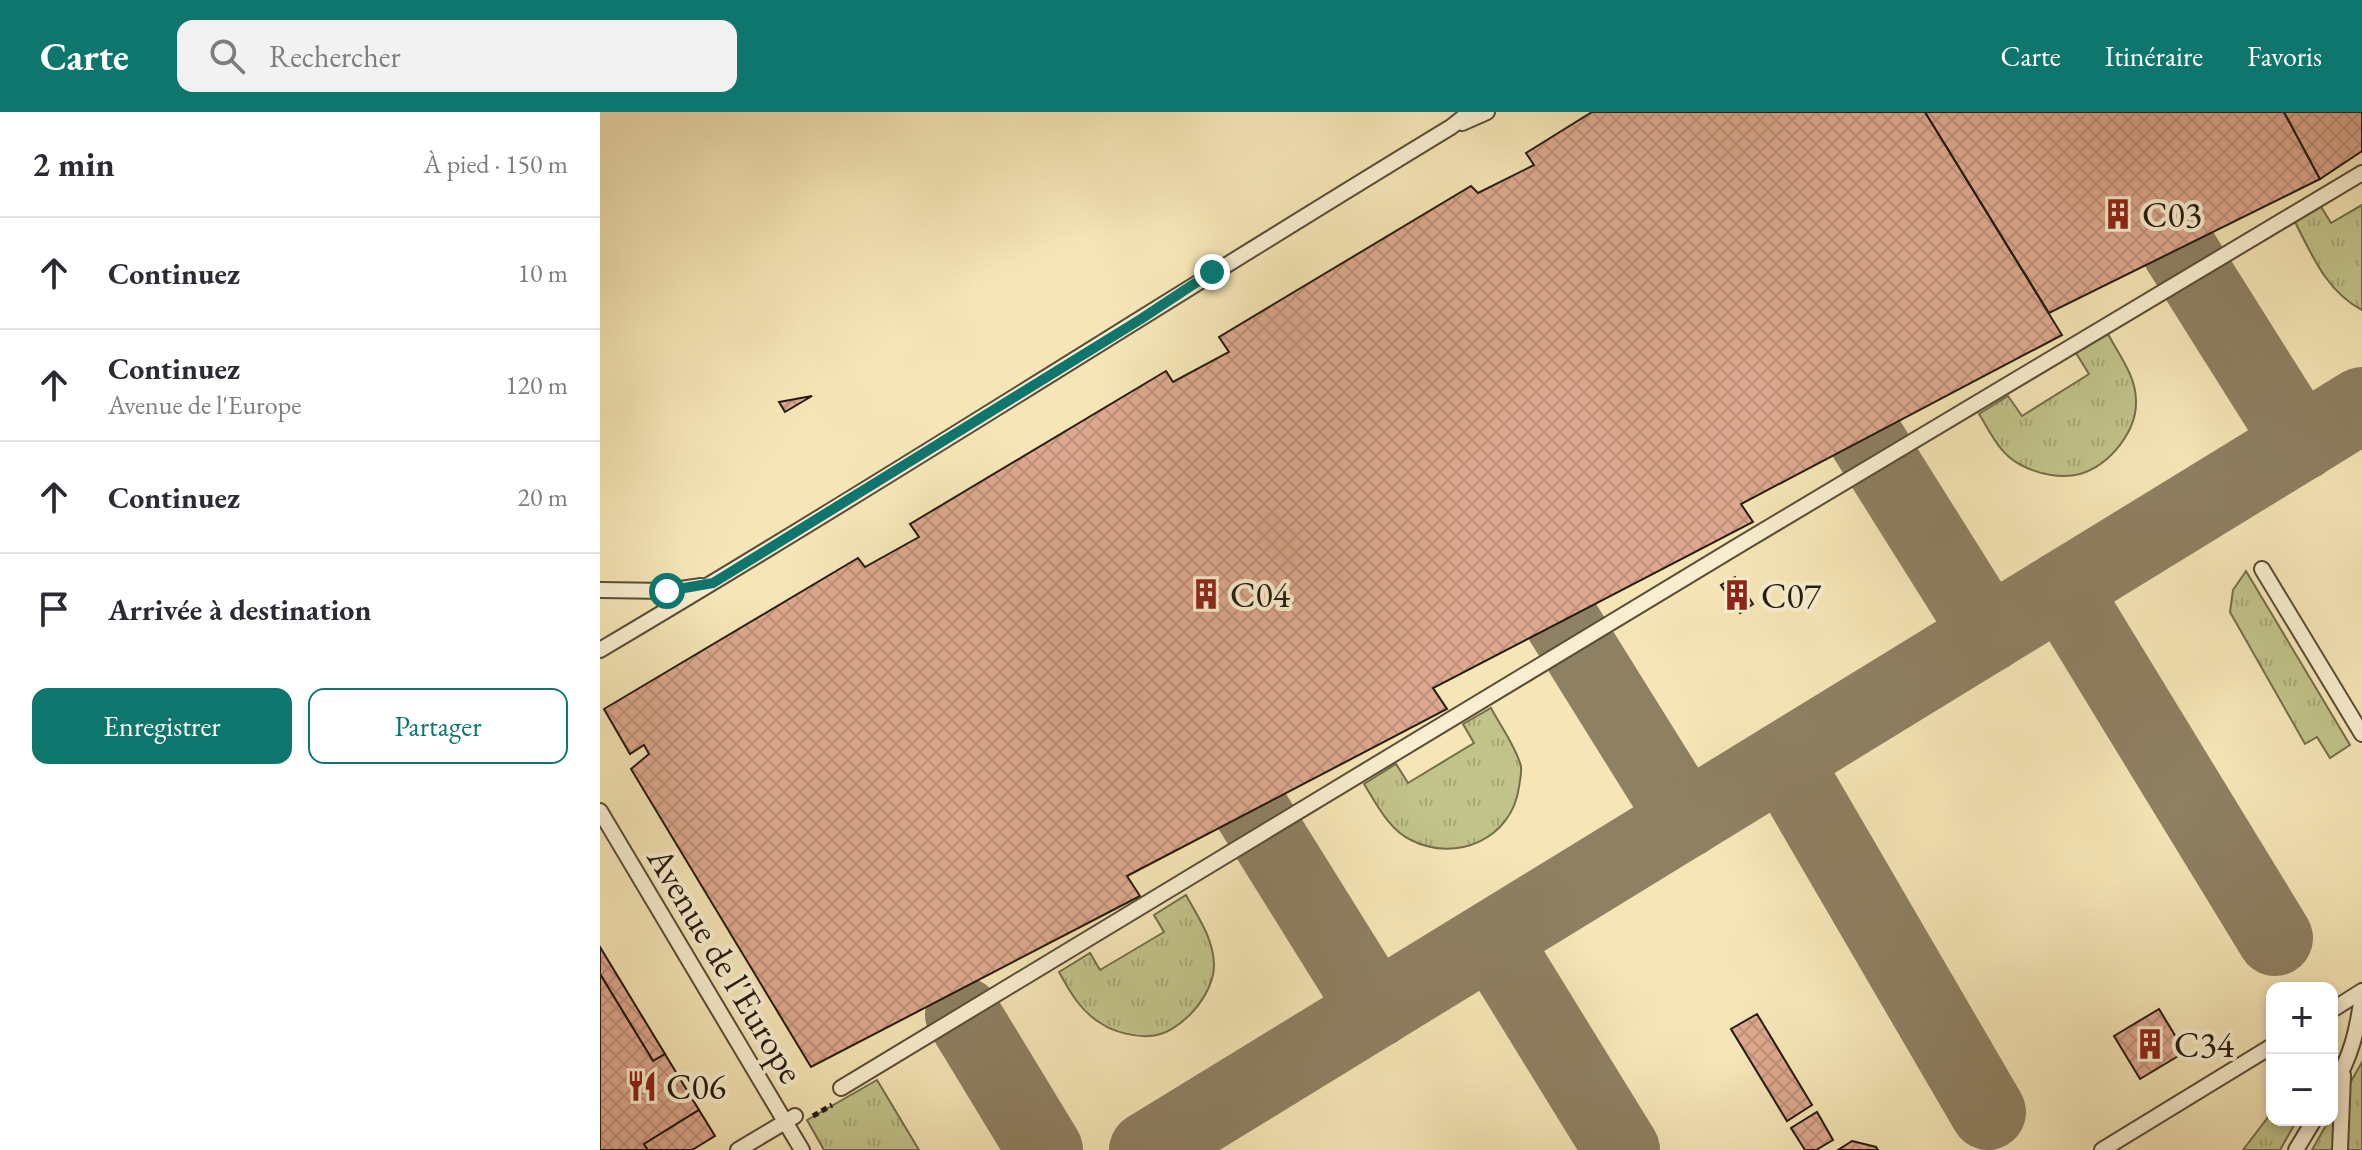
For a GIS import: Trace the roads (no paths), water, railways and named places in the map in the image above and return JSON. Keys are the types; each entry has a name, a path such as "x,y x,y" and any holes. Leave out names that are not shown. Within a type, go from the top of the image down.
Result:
{"lane":[{"path":"600,650 1141,319 1212,272 1451,127 1470,112"},
{"path":"1451,127 1487,112"},
{"path":"840,1094 1789,514 2362,173"},
{"path":"2262,569 2362,734"},
{"path":"600,590 667,591 713,583"},
{"name":"Avenue de l'Europe","path":"600,811 796,1119 802,1150"},
{"path":"2338,1007 2362,994"},
{"path":"2338,1079 2356,1036 2362,994"},
{"path":"2102,1150 2266,1050"},
{"path":"2340,1150 2343,1070"},
{"path":"738,1150 796,1119"},
{"path":"2296,1150 2310,1126"}],"place":[{"name":"C03","path":"2118,214"},
{"name":"C04","path":"1206,594"},
{"name":"C07","path":"1737,595"},
{"name":"C34","path":"2150,1044"},
{"name":"C06","path":"642,1086"}]}
